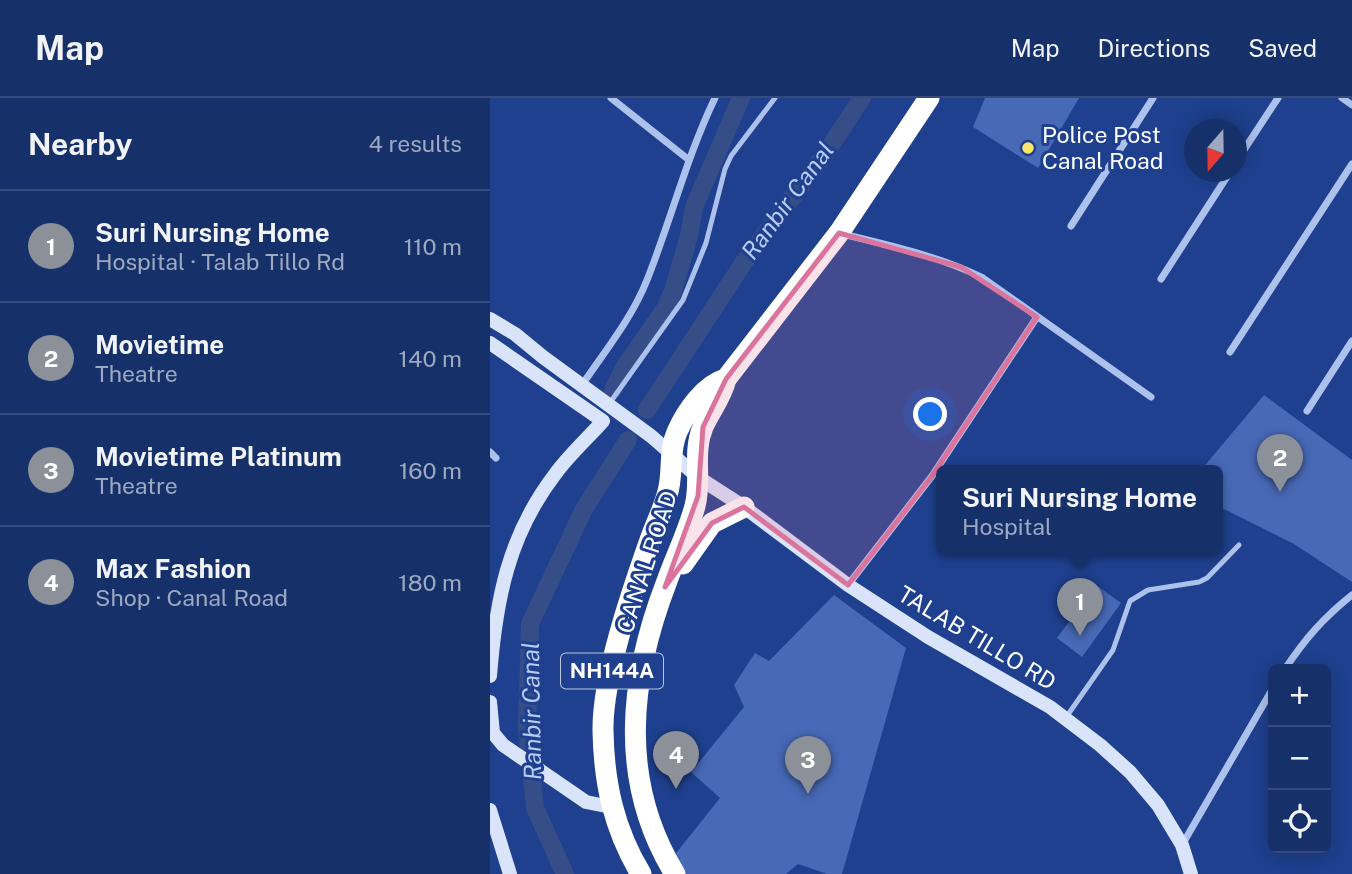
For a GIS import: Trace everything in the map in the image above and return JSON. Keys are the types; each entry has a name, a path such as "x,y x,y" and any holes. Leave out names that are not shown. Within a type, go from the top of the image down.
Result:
{"highway":[{"name":"NH144A","path":"699,478 699,441 703,427 722,395 726,379 839,233 929,98"},
{"name":"NH144A","path":"673,462 678,430 714,382 726,379"},
{"name":"CANAL ROAD","path":"641,874 620,833 611,807 607,789 603,729 606,699 625,621 650,539 667,495 673,462"},
{"name":"CANAL ROAD","path":"675,874 653,832 642,799 636,769 633,724 647,646 665,587 695,509 699,478"},
{"path":"665,587 712,523 744,508"}],"main road":[{"name":"CANAL ROAD","path":"490,319 515,334 609,404 673,462 699,478"},
{"path":"490,343 603,421 556,473 517,541 503,578 496,611 490,676"},
{"name":"TALAB TILLO RD","path":"699,478 928,637 1065,718 1130,772 1158,805 1182,845 1191,874"},
{"path":"490,702 493,742 512,750 586,802 611,807"},
{"path":"490,810 510,874"}],"street":[{"path":"611,98 689,160"},
{"path":"582,385 629,317 646,281 689,160 715,98"},
{"path":"1071,226 1153,98"},
{"path":"1247,146 1278,98"},
{"path":"1342,98 1352,105"},
{"path":"1230,352 1352,164"},
{"path":"1161,279 1224,182"},
{"path":"839,233 961,267 983,278 1151,397"},
{"path":"939,465 1037,317"},
{"path":"1307,411 1352,341"},
{"path":"848,584 936,470"},
{"path":"1288,664 1325,616 1352,595"},
{"path":"1182,845 1268,697"}],"lane":[{"path":"609,404 683,300 706,243 725,169 731,156 775,98"},
{"path":"1065,718 1106,661 1130,601 1148,590 1199,582 1207,578 1238,545"}],"highlighted area":[{"path":"839,233 961,267 1037,317 932,476 848,585 744,507 712,523 665,587 698,496 703,427 726,379"}],"building":[{"name":"Police Post Canal Road","path":"985,98 1079,98 1038,168 973,127"},
{"path":"1264,395 1352,460 1352,582 1294,544 1223,508 1223,465 1205,465"},
{"path":"1096,585 1121,603 1082,657 1057,638"},
{"path":"834,595 906,648 842,874 827,874 798,864 786,874 683,874 673,857 720,798 691,772 744,707 734,685 755,653 769,661"}],"waterway":[{"name":"Ranbir Canal","path":"613,390 624,368 665,309 673,291 689,236 694,207 741,98"},
{"name":"Ranbir Canal","path":"647,410 744,262 825,154 862,98"},
{"name":"Ranbir Canal","path":"565,874 535,808 527,726 530,624 584,509 628,440"}],"place":[{"name":"Police Post Canal Road","path":"1028,148"},
{"name":"Movietime","path":"1280,492"},
{"name":"Suri Nursing Home","path":"1080,636"},
{"name":"Max Fashion","path":"676,789"},
{"name":"Movietime Platinum","path":"808,794"}]}
